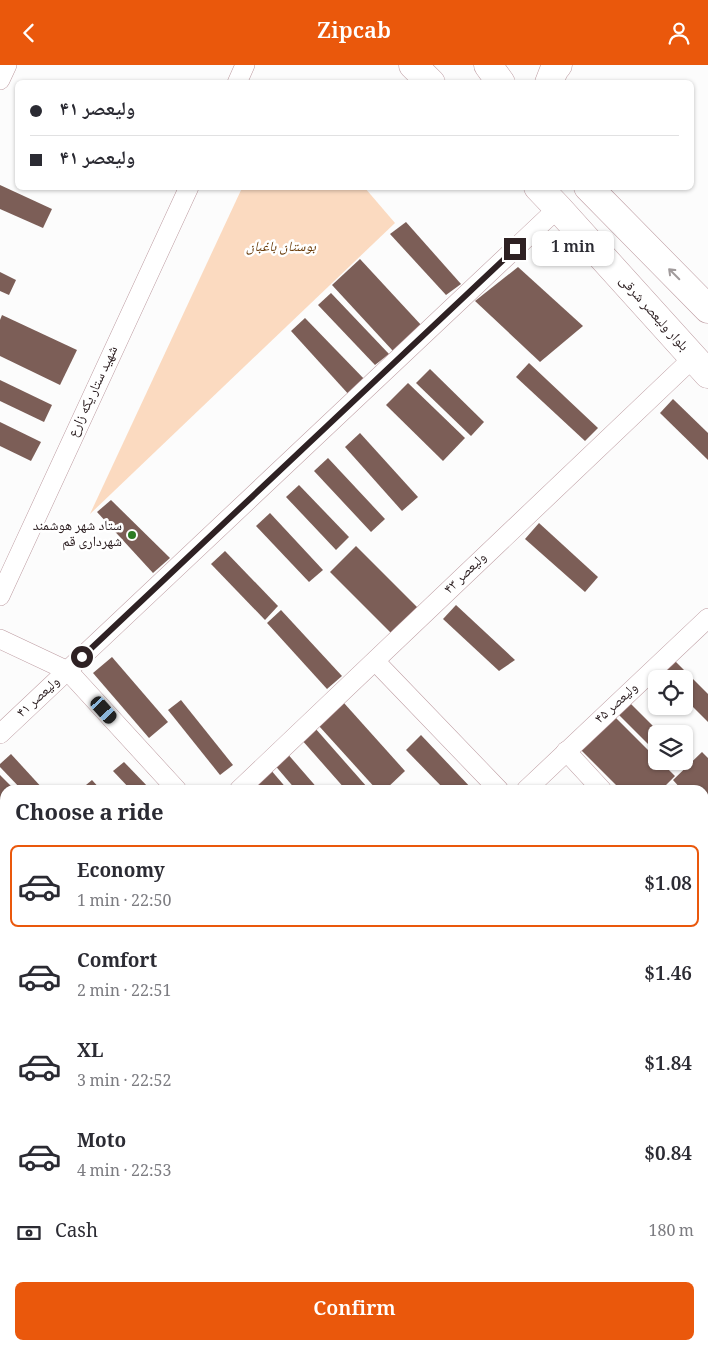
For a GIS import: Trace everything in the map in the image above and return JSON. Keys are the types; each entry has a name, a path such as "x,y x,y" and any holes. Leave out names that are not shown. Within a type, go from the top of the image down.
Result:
{"main road":[{"path":"413,65 428,80"},
{"path":"438,80 441,65"},
{"path":"488,65 499,80"},
{"path":"550,80 558,65"},
{"name":"بلوار ولیعصر شرقی","path":"541,190 701,366"},
{"path":"591,190 708,309"}],"street":[{"path":"0,80 7,65"},
{"path":"238,80 245,65"},
{"name":"شهید ستار یکه زارع","path":"0,596 188,190"},
{"name":"ولیعصر ۴۱","path":"0,734 558,208"},
{"name":"ولیعصر ۴۳","path":"244,785 375,661 701,366"},
{"name":"ولیعصر ۴۵","path":"531,785 708,618"},
{"path":"0,639 68,671 172,785"},
{"path":"375,661 494,785"},
{"path":"566,751 597,785"}],"green space":[{"name":"بوستان باغبان","path":"241,190 367,190 395,223 90,514"}],"building":[{"path":"0,185 52,209 43,228 0,209"},
{"path":"406,222 461,284 446,295 390,234"},
{"path":"360,259 422,326 393,351 332,285"},
{"path":"518,267 583,326 540,362 475,301"},
{"path":"0,272 16,280 9,295 0,291"},
{"path":"331,293 389,354 375,365 318,305"},
{"path":"2,315 77,350 60,385 0,356 0,320"},
{"path":"305,318 368,383 351,397 291,331"},
{"path":"529,363 598,428 585,441 516,377"},
{"path":"430,369 484,422 471,436 416,383"},
{"path":"0,380 52,405 44,422 0,401"},
{"path":"408,383 465,438 443,461 386,405"},
{"path":"673,399 708,433 708,460 660,413"},
{"path":"0,422 41,442 31,461 0,446"},
{"path":"360,433 418,497 402,511 345,447"},
{"path":"328,458 385,519 371,532 314,471"},
{"path":"299,485 349,537 336,550 286,497"},
{"name":"ستاد شهر هوشمند شهرداری قم","path":"111,500 170,558 153,573 97,512"},
{"path":"270,513 323,570 309,582 256,526"},
{"path":"539,523 598,577 585,592 525,539"},
{"path":"356,546 421,611 395,637 330,572"},
{"path":"225,551 278,606 265,620 211,564"},
{"path":"456,605 515,660 499,671 443,619"},
{"path":"281,610 342,676 327,689 267,623"},
{"path":"112,657 168,722 149,738 93,673"},
{"path":"671,657 684,670 659,670"},
{"path":"693,679 708,694 708,722 693,707"},
{"path":"181,700 233,765 220,775 168,710"},
{"path":"629,702 652,725 648,725 648,744 617,713"},
{"path":"344,703 405,771 390,785 372,785 319,726"},
{"path":"612,714 648,750 648,770 669,770 675,776 666,785 616,785 576,745"},
{"path":"315,728 365,785 342,785 301,739"},
{"path":"421,735 468,785 440,785 406,750"},
{"path":"286,752 315,785 292,785 273,763"},
{"path":"702,752 708,758 708,785 678,785 673,780 683,770 693,770 693,761"},
{"path":"11,754 39,785 17,785 0,767 0,764"},
{"path":"124,762 146,785 126,785 113,771"},
{"path":"270,769 284,785 257,785 255,782"},
{"path":"0,775 10,785 0,785"},
{"path":"92,780 96,785 86,785"}],"place":[{"name":"ستاد شهر هوشمند شهرداری قم","path":"132,535"}],"route":[{"path":"82,657 515,249"}]}
